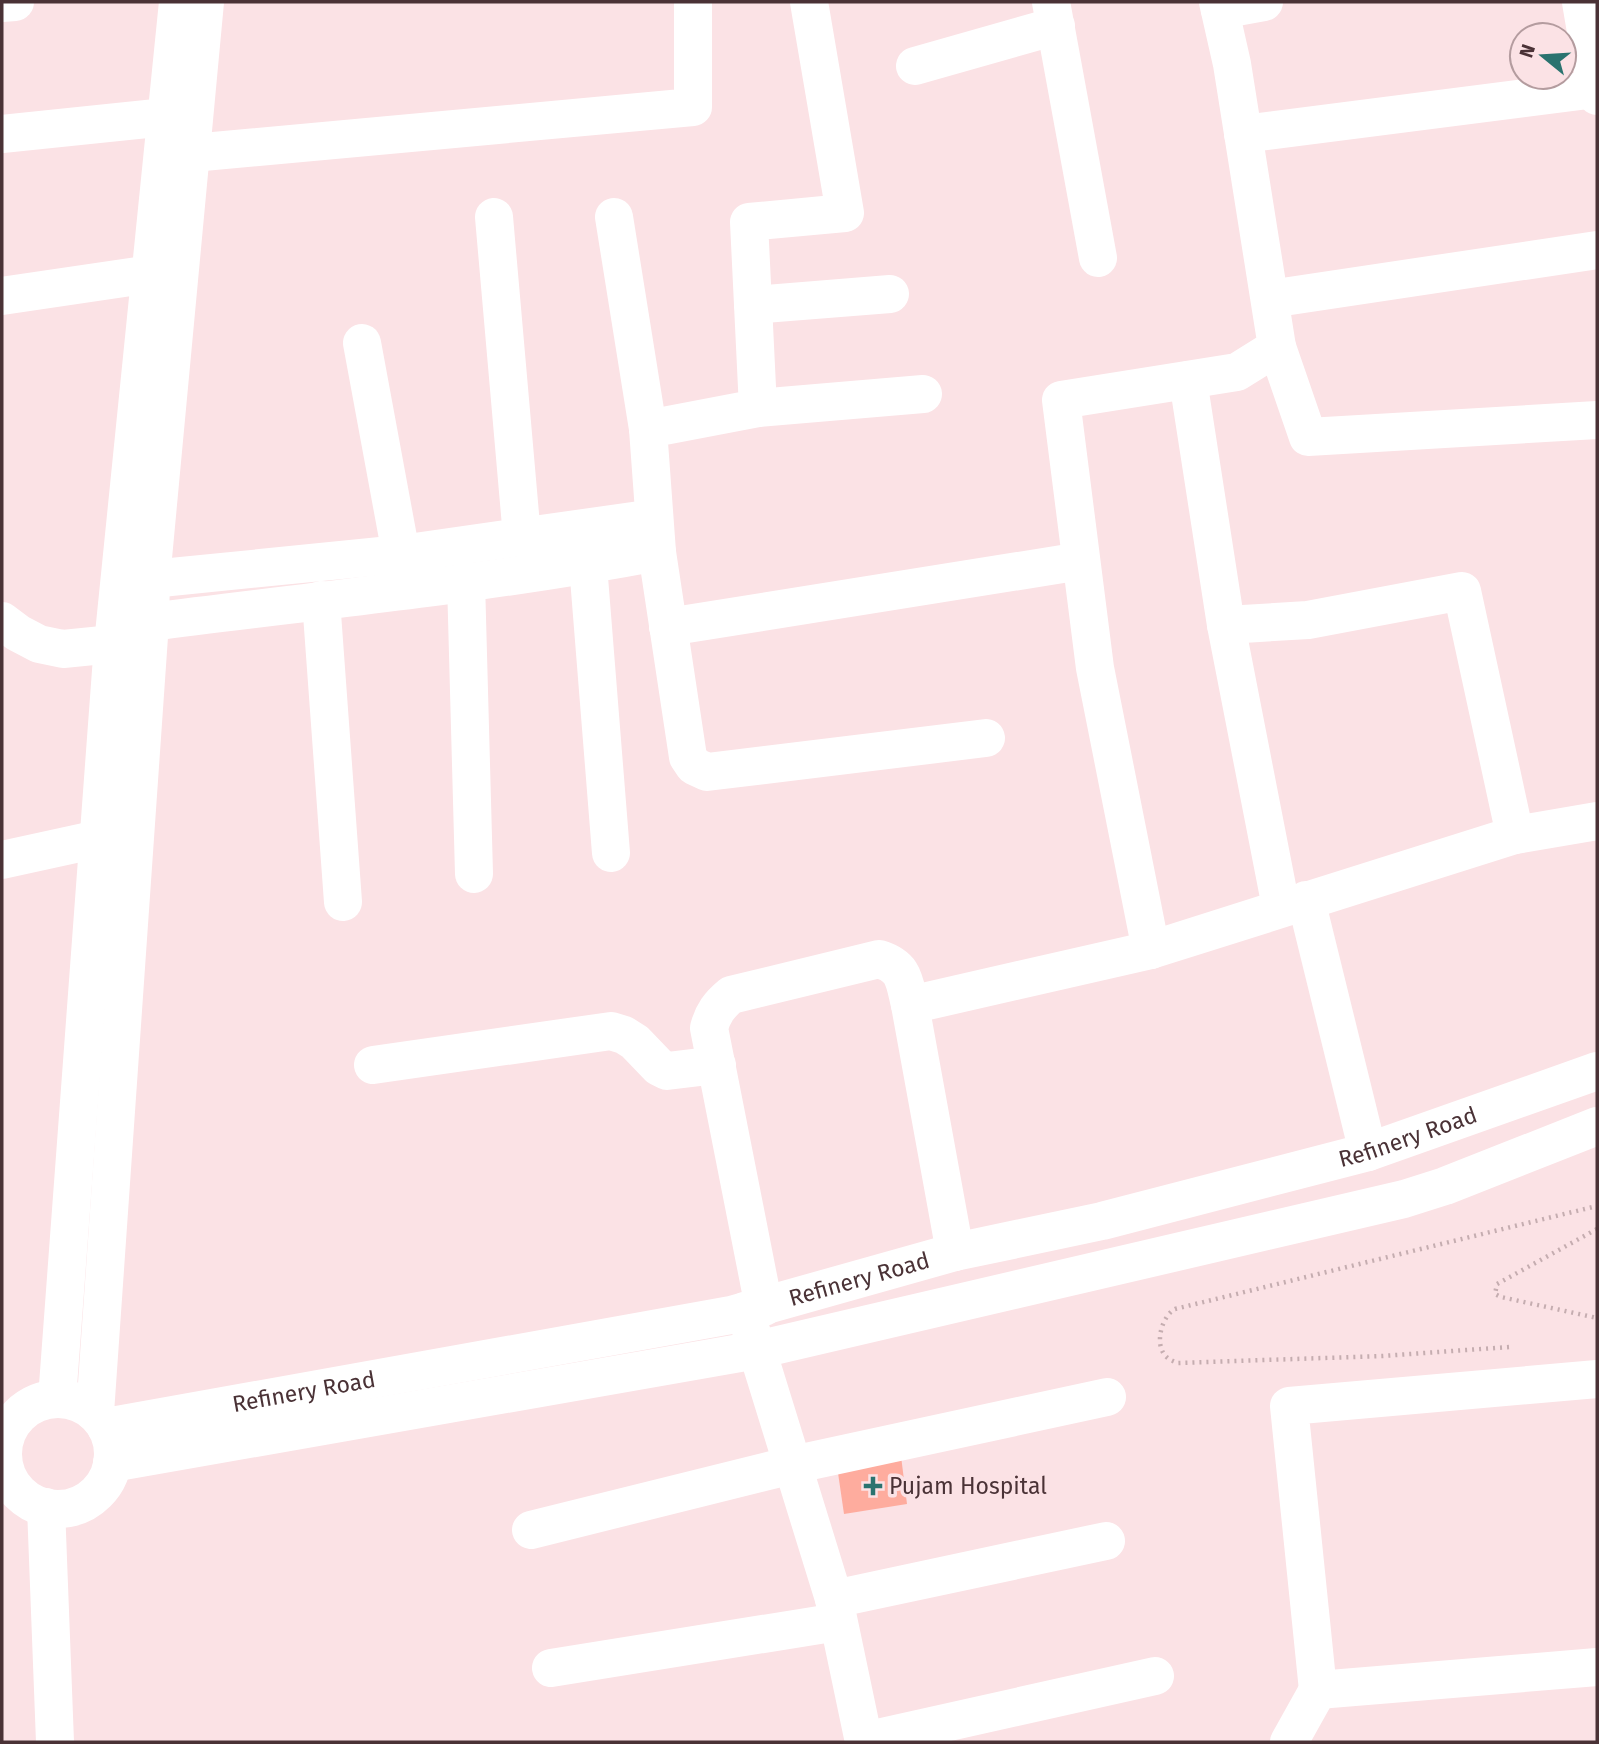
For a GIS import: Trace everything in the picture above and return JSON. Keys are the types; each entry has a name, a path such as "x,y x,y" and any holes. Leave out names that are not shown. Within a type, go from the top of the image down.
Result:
{"street":[{"path":"2,3 15,2"},
{"path":"104,1435 81,1404 57,1399 31,1406 17,1417 5,1432 3,1448 6,1484 23,1497 46,1507 59,1509 78,1505 94,1496 106,1481 104,1435 151,274 174,141 203,2"},
{"path":"2,134 174,141 694,107 693,2"},
{"path":"758,408 748,222 845,213 809,2"},
{"path":"1264,2 1219,6 1232,64 1278,347 1308,437 1597,420"},
{"path":"1243,134 1597,93 1593,39 1581,2"},
{"path":"915,66 1054,14 1098,258"},
{"path":"57,1399 98,839 137,637 151,579 174,141"},
{"path":"494,217 522,537"},
{"path":"614,217 648,429 656,535 668,627 688,757 694,766 707,772 986,737"},
{"path":"1270,299 1597,250"},
{"path":"2,296 151,274"},
{"path":"753,305 890,294"},
{"path":"362,343 401,554"},
{"path":"1151,950 1095,668 1061,400 1237,372 1278,347"},
{"path":"1188,380 1226,625 1293,904 1368,1152"},
{"path":"648,429 758,408 923,394"},
{"path":"151,579 401,554 522,537 656,535"},
{"path":"2,621 40,644 63,649 321,600 408,591 588,565 656,535"},
{"path":"668,627 1081,561"},
{"path":"588,565 611,853"},
{"path":"466,581 474,874"},
{"path":"1226,625 1308,620 1462,592 1515,835"},
{"path":"321,600 343,902"},
{"path":"910,1005 1151,950 1515,835 1597,821"},
{"path":"2,860 98,839"},
{"path":"955,1252 902,973 892,963 879,959 731,995 719,1004 709,1028 755,1309 757,1350 836,1610 864,1742 1155,1676"},
{"path":"373,1065 611,1031 635,1042 659,1067 667,1071 717,1065"},
{"name":"Refinery Road","path":"104,1435 755,1309 955,1252 1102,1221 1368,1152 1597,1071"},
{"name":"Refinery Road","path":"104,1435 757,1350 1405,1199 1597,1126"},
{"path":"1289,1742 1318,1690 1289,1406 1597,1379"},
{"path":"531,1531 792,1465 1107,1397"},
{"path":"46,1507 55,1742"},
{"path":"551,1668 836,1610 1106,1541"},
{"path":"1318,1690 1597,1667"}],"path":[{"path":"1514,1346 1382,1356 1178,1363 1165,1357 1162,1351 1162,1325 1168,1313 1175,1309 1597,1206"},
{"path":"1597,1229 1497,1284 1494,1289 1495,1294 1501,1297 1597,1318"}],"building":[{"path":"901,1456 907,1504 844,1514 837,1466"}],"place":[{"name":"Pujam Hospital","path":"873,1486"}]}
